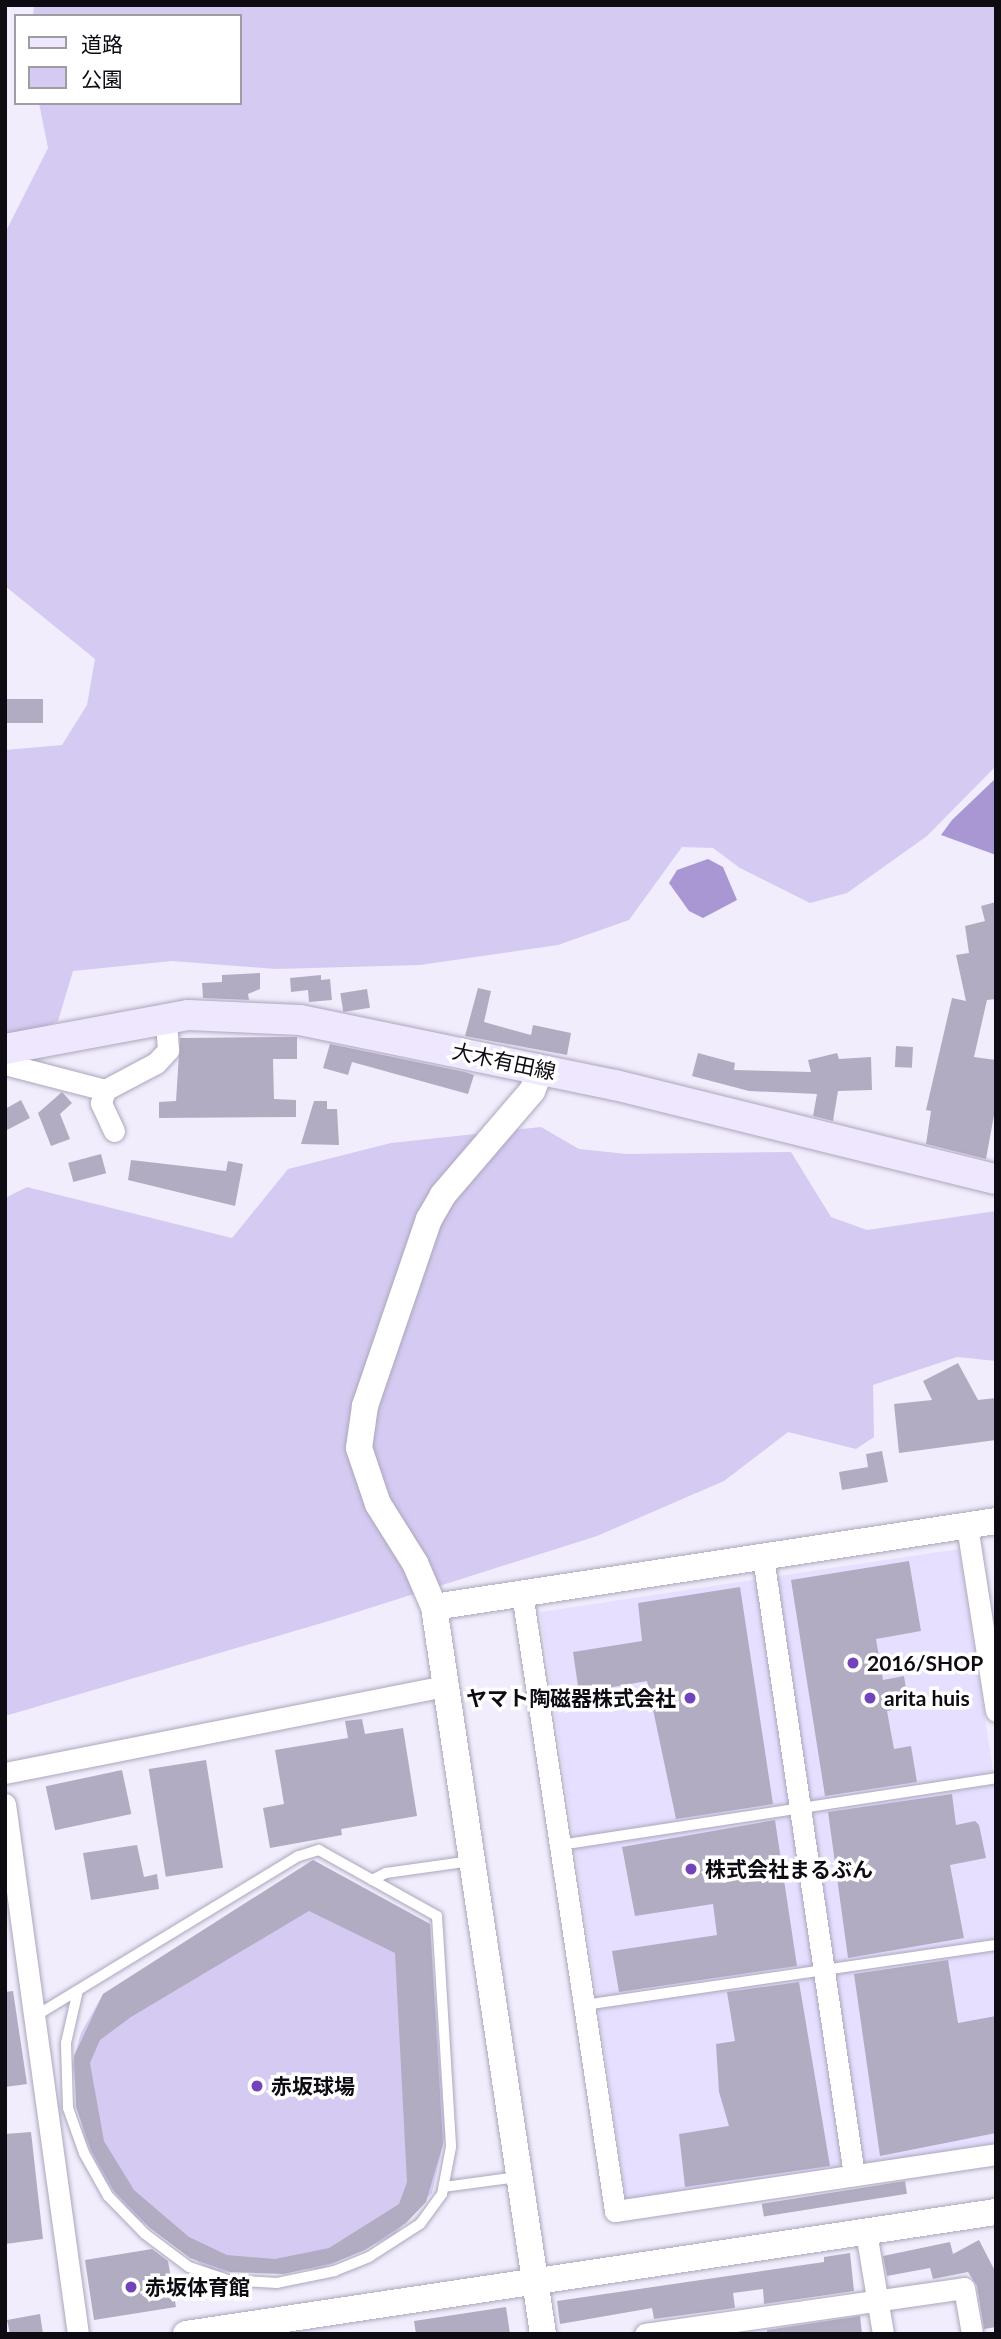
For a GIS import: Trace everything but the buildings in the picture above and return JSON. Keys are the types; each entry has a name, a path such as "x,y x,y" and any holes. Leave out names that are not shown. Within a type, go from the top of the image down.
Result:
{"main road":[{"name":"大木有田線","path":"5,1049 188,1015 300,1020 541,1069 996,1179"}],"street":[{"path":"5,1064 105,1090 156,1063 168,1051 166,1019"},
{"path":"541,1069 532,1090 443,1195 429,1219 365,1406 359,1448 367,1479 434,1607 543,2334"},
{"path":"105,1090 101,1103 114,1131"},
{"path":"434,1607 996,1521"},
{"path":"967,1526 996,1711"},
{"path":"763,1558 854,2175"},
{"path":"522,1594 615,2211 996,2154"},
{"path":"5,1773 444,1686"},
{"path":"5,1804 11,1884 37,2015 78,2334"},
{"path":"186,2334 272,2327 536,2281 996,2212"},
{"path":"866,2232 883,2334"},
{"path":"645,2334 878,2298 964,2288 972,2334"}],"lane":[{"path":"560,1845 996,1778"},
{"path":"37,2015 78,1990 299,1856 319,1850 437,1916 451,2147 444,2187 420,2224 369,2257 335,2271 277,2283 228,2280 189,2267 145,2234 108,2196 84,2153 68,2108 66,2043 78,1990"},
{"path":"372,1880 386,1873 471,1861"},
{"path":"584,2006 996,1945"},
{"path":"444,2187 520,2177"}],"shaded area":[{"path":"996,778 996,855 941,835 952,820"},
{"path":"708,859 723,867 737,900 703,918 689,911 669,883 677,870"},
{"path":"959,1549 996,1790 996,2145 627,2204 540,1612"}],"green space":[{"path":"34,5 996,5 996,766 927,836 847,893 810,903 740,868 713,848 682,847 629,920 558,945 420,965 276,969 172,961 73,971 58,1021 5,1045 5,750 62,745 87,705 95,659 5,586 5,233 48,148 39,105 242,105 242,14 33,14"},
{"path":"541,1127 579,1149 627,1154 791,1152 831,1217 867,1230 996,1211 996,1361 957,1357 873,1385 874,1437 856,1449 788,1432 724,1481 597,1536 332,1620 5,1716 5,1198 27,1187 232,1238 288,1169 391,1143"},
{"name":"赤坂球場","path":"313,1860 430,1924 445,2137 432,2193 393,2236 321,2269 212,2272 134,2216 105,2181 84,2138 72,2064 81,2033 103,1994"}],"place":[{"name":"2016/SHOP","path":"853,1663"},
{"name":"ヤマト陶磁器株式会社","path":"690,1698"},
{"name":"arita huis","path":"870,1698"},
{"name":"株式会社まるぶん","path":"691,1869"},
{"name":"赤坂球場","path":"257,2086"},
{"name":"赤坂体育館","path":"131,2287"}]}
